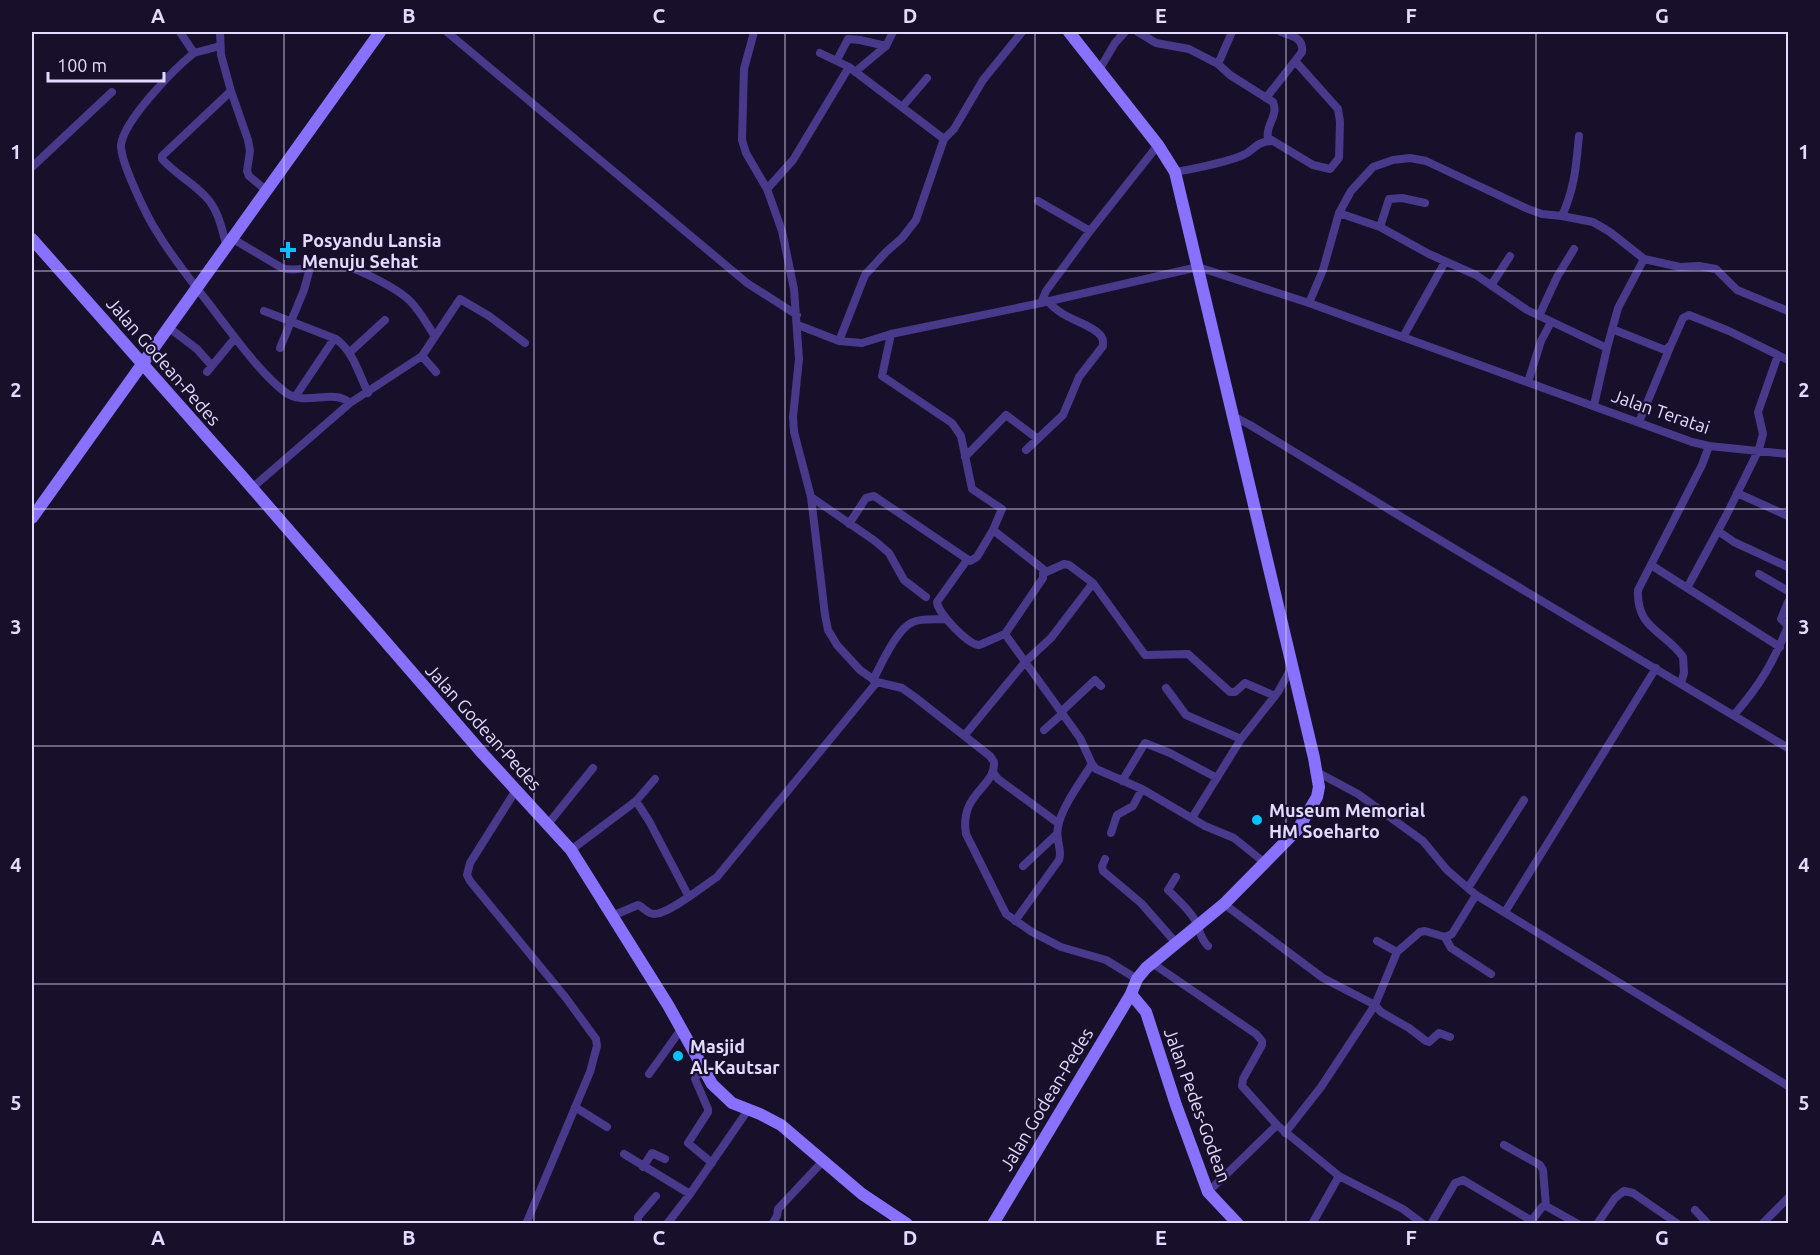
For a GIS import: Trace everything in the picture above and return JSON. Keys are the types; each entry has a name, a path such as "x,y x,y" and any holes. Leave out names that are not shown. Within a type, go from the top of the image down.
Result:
{"street":[{"path":"180,32 194,53"},
{"path":"220,32 220,46 227,81 248,140 250,151 247,171 249,176 267,190"},
{"path":"32,518 380,32"},
{"path":"447,32 747,283 797,315"},
{"path":"754,32 744,69 742,140 746,153 767,189 782,231 794,289 799,359 793,417 794,432 811,497 828,630 837,645 875,681 902,688 990,756 994,762 993,772 967,807 963,821 966,834 1006,914 1061,947 1106,960 1137,979 1152,963 1224,904 1298,829 1311,810 1319,787 1175,172 1158,145 1070,32"},
{"path":"767,189 793,160 852,69 886,46 893,32"},
{"path":"839,341 865,275 885,252 902,238 916,220 944,139 954,129 983,80 1022,32"},
{"path":"1099,70 1115,43 1125,32"},
{"path":"1138,32 1156,43 1190,49 1218,64 1230,75 1274,102 1276,107 1266,135 1271,141 1313,165 1326,169 1333,167 1339,158 1338,109 1296,62"},
{"path":"1218,64 1232,32"},
{"path":"1266,98 1302,52 1302,43 1296,37 1281,32"},
{"path":"837,60 848,39 860,39 886,46"},
{"path":"220,46 194,53 160,86 127,128 121,147 124,162 155,230 235,338 285,393 295,397 344,399 350,403"},
{"path":"820,54 852,69 944,139"},
{"path":"903,106 927,78"},
{"path":"231,91 162,156 163,161 205,196 212,205 230,244 282,268 297,270 336,263 349,267 393,288 410,300 434,335"},
{"path":"32,167 112,92"},
{"path":"1562,216 1574,184 1579,136"},
{"path":"1175,172 1218,164 1245,154 1260,142 1271,141"},
{"path":"1044,302 1046,291 1158,145"},
{"path":"1309,303 1323,270 1339,213 1351,191 1373,167 1393,160 1410,158 1438,165 1542,214 1593,222 1610,232 1644,259 1680,267 1699,266 1716,269 1737,291 1788,311"},
{"path":"1380,227 1389,199 1402,198 1425,203"},
{"path":"1038,201 1090,231"},
{"path":"1339,213 1380,227 1445,262 1476,275 1539,316 1607,348"},
{"name":"Jalan Godean-Pedes","path":"32,239 571,850 682,1028 712,1084 732,1103 774,1121 862,1194 908,1224"},
{"path":"1539,316 1557,277 1574,249"},
{"path":"1491,284 1510,256"},
{"path":"1594,405 1618,308 1644,259"},
{"path":"1403,337 1445,262"},
{"path":"798,325 839,341 862,343 891,334 1198,267"},
{"name":"Jalan Teratai","path":"1198,267 1309,303 1709,446 1788,454"},
{"path":"280,348 310,268"},
{"path":"252,488 350,403 422,356 460,299 489,316 525,343"},
{"path":"1026,450 1064,415 1079,377 1103,346 1099,334 1044,302"},
{"path":"264,311 344,345 368,393"},
{"path":"1639,422 1686,315 1729,331 1788,360"},
{"path":"349,353 384,320"},
{"path":"1528,382 1541,342 1551,322"},
{"path":"168,327 197,349 209,369 235,338"},
{"path":"1612,329 1665,350 1671,345"},
{"path":"849,524 866,498 874,496 968,560 973,561 993,530 1002,509 972,489 961,436 952,423 882,376 891,334"},
{"path":"295,397 334,339"},
{"path":"1687,588 1759,450 1763,434 1759,418 1760,406 1778,355"},
{"path":"422,356 436,372"},
{"path":"965,457 1006,416 1038,439"},
{"path":"1233,416 1788,748"},
{"path":"1681,683 1684,673 1683,657 1641,616 1638,591 1702,465 1709,446"},
{"path":"1737,493 1788,516"},
{"path":"811,497 889,553 904,580 926,597"},
{"path":"968,560 937,602 938,609 945,619 975,644 981,644 1005,634 1043,578 1044,573 1043,569 1026,554 993,530"},
{"path":"1718,531 1734,542 1788,567"},
{"path":"1044,573 1064,564 1069,565 1093,583 1144,655 1192,655 1230,692 1235,692 1245,683 1275,696"},
{"path":"1651,565 1780,647"},
{"path":"1759,574 1788,591"},
{"path":"964,736 1025,662 1051,638 1093,583"},
{"path":"1734,715 1760,683 1774,661 1788,626 1781,619 1788,602"},
{"path":"612,916 638,905 650,914 658,914 689,897 717,877 875,681 894,643 908,625 922,620 945,619"},
{"path":"1005,634 1080,738 1096,769 1142,789 1205,826 1234,838 1265,863"},
{"path":"1192,818 1241,739 1275,696 1292,668"},
{"path":"1505,912 1656,668"},
{"path":"1044,730 1095,680 1101,686"},
{"path":"1166,688 1186,715 1241,739"},
{"path":"1122,782 1145,743 1170,753 1217,778"},
{"path":"1015,921 1059,860 1061,851 1056,835 1058,823 1092,764"},
{"path":"548,824 593,768"},
{"path":"993,772 998,780 1058,823"},
{"path":"1317,772 1366,799 1423,841 1447,870 1476,895 1788,1086"},
{"path":"571,850 636,801 655,779"},
{"path":"1112,833 1117,815 1133,806 1142,789"},
{"path":"516,790 474,855 467,875 566,998 596,1039 597,1046 590,1072 526,1224"},
{"path":"1468,888 1524,800"},
{"path":"636,801 689,897"},
{"path":"1023,866 1056,835"},
{"path":"1105,859 1102,866 1103,871 1141,903 1177,944"},
{"path":"1176,877 1168,890 1185,905 1198,927 1202,940 1208,946"},
{"path":"1445,938 1452,934 1476,895"},
{"path":"1224,904 1323,978 1375,1005 1381,1012 1426,1041 1429,1042 1439,1033 1450,1037"},
{"path":"1285,1133 1321,1087 1375,1005 1398,952 1420,932 1425,931 1445,938 1451,948 1491,974"},
{"path":"1377,941 1398,952"},
{"path":"1152,963 1256,1034 1262,1041 1243,1079 1242,1086 1276,1125 1339,1176 1403,1209 1423,1224"},
{"name":"Jalan Godean-Pedes","path":"993,1224 1131,994 1137,979"},
{"name":"Jalan Pedes-Godean","path":"1131,994 1146,1012 1208,1192 1238,1224"},
{"path":"649,1074 682,1028"},
{"path":"704,1070 695,1079 708,1112 688,1143 712,1163"},
{"path":"575,1107 607,1127"},
{"path":"667,1224 748,1110"},
{"path":"1208,1192 1276,1125"},
{"path":"1504,1145 1540,1165 1543,1170 1546,1206"},
{"path":"643,1167 652,1153 665,1159"},
{"path":"624,1154 690,1194"},
{"path":"772,1224 777,1216 777,1210 823,1161"},
{"path":"1312,1224 1339,1176"},
{"path":"1431,1224 1455,1183 1462,1180 1531,1222 1546,1206"},
{"path":"1596,1224 1614,1198 1624,1191 1633,1192 1678,1224"},
{"path":"638,1223 638,1217 656,1196"},
{"path":"1762,1224 1788,1198"},
{"path":"1546,1206 1578,1224"},
{"path":"1695,1210 1708,1224"}],"place":[{"name":"Posyandu Lansia Menuju Sehat","path":"288,250"},
{"name":"Museum Memorial HM Soeharto","path":"1257,820"},
{"name":"Masjid Al-Kautsar","path":"678,1056"}]}
